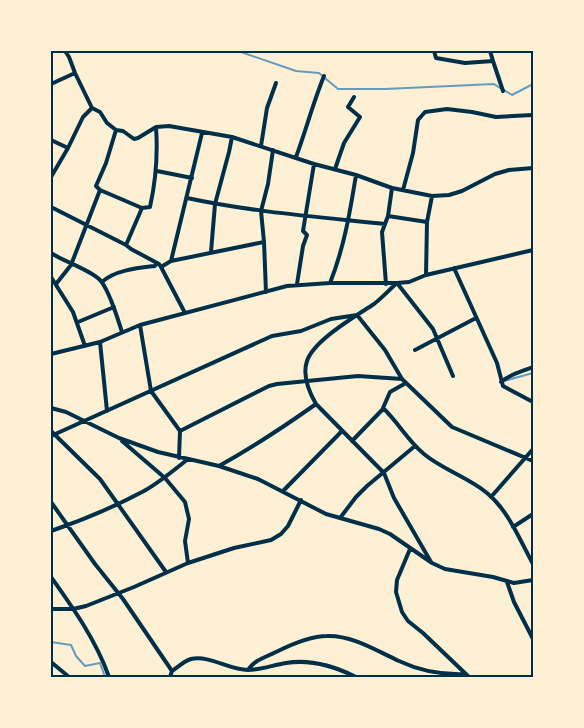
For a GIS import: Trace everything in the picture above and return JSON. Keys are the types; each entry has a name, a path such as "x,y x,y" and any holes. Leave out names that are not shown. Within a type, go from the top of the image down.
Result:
{"street":[{"path":"65,51 92,108 100,112 107,124 134,139 156,127 179,127 202,133 232,136 392,188 432,196 449,195 462,191 495,174 508,170 533,168"},
{"path":"434,51 436,58 449,61 465,63 493,62"},
{"path":"490,51 503,91"},
{"path":"51,84 75,73"},
{"path":"296,158 307,128 311,108 324,76"},
{"path":"261,146 267,108 276,83"},
{"path":"335,169 344,143 360,116 348,107 354,97"},
{"path":"51,177 83,117 92,108"},
{"path":"403,190 413,153 418,120 425,112 447,109 496,117 533,115"},
{"path":"116,130 106,163 96,186 100,190 142,208 150,207 157,171 156,127"},
{"path":"171,261 202,133"},
{"path":"211,252 216,204 230,152 232,136"},
{"path":"51,140 68,148"},
{"path":"266,292 261,211 268,184 273,150"},
{"path":"297,284 303,246 307,234 303,231 304,215 314,164"},
{"path":"157,171 192,178"},
{"path":"330,283 338,264 356,175"},
{"path":"386,284 382,232 388,216 392,188"},
{"path":"51,291 57,286 72,265 100,190"},
{"path":"426,275 428,222 432,196"},
{"path":"187,198 261,211 385,224"},
{"path":"51,213 53,208 126,245 162,266 185,313"},
{"path":"126,245 142,208"},
{"path":"388,216 428,222"},
{"path":"162,266 171,261 264,242"},
{"path":"51,354 100,342 140,325 297,284 386,284 409,282 426,275 533,250"},
{"path":"51,254 91,273 102,282 114,307 122,332"},
{"path":"102,282 125,271 155,266 157,263"},
{"path":"454,268 497,362 502,384 533,402"},
{"path":"51,277 78,322 85,346"},
{"path":"397,283 375,303 356,315 317,346 307,361 306,381 309,393 316,404 384,473 394,498 432,563"},
{"path":"397,283 433,329 453,376"},
{"path":"78,322 114,307"},
{"path":"356,315 385,350 402,379 452,427 533,461"},
{"path":"53,435 272,336 301,331 332,319 356,315"},
{"path":"415,350 476,318"},
{"path":"140,325 151,391 180,432 179,458"},
{"path":"100,342 107,410"},
{"path":"502,384 510,374 518,374 533,367"},
{"path":"180,432 269,386 358,376 402,379"},
{"path":"352,441 383,409 390,392 406,383"},
{"path":"219,466 263,441 316,404"},
{"path":"51,408 87,421 119,438 179,458 219,466 258,479 326,514 390,534 410,549 445,569 493,577 514,583 533,580"},
{"path":"383,409 415,446 440,464 479,487 491,497 512,527 533,564"},
{"path":"51,431 53,435 93,470 166,572"},
{"path":"283,491 342,431"},
{"path":"119,438 165,478 185,502 189,519 185,548 188,563"},
{"path":"340,518 367,486 415,446"},
{"path":"491,497 533,449"},
{"path":"51,531 145,490 165,478 188,459"},
{"path":"51,610 73,609 118,593 188,563 234,548 271,540 281,534 288,526 301,500"},
{"path":"51,502 118,593 171,674 184,662 192,659 201,659 237,670 300,662 332,666 356,677"},
{"path":"512,527 533,514"},
{"path":"410,549 397,580 396,592 402,612 408,621 436,645 467,676"},
{"path":"51,576 80,618 97,648 109,677"},
{"path":"507,582 533,639"},
{"path":"248,670 251,664 282,649 306,640 328,636 354,641 401,662 434,673 467,676"},
{"path":"51,662 69,677"}],"waterway":[{"path":"238,51 296,71 319,73 338,89 385,89 494,84 500,88"},
{"path":"504,90 512,95 533,84"},
{"path":"504,381 533,373"},
{"path":"51,642 71,645 76,656 85,666 100,663 105,677"}]}
